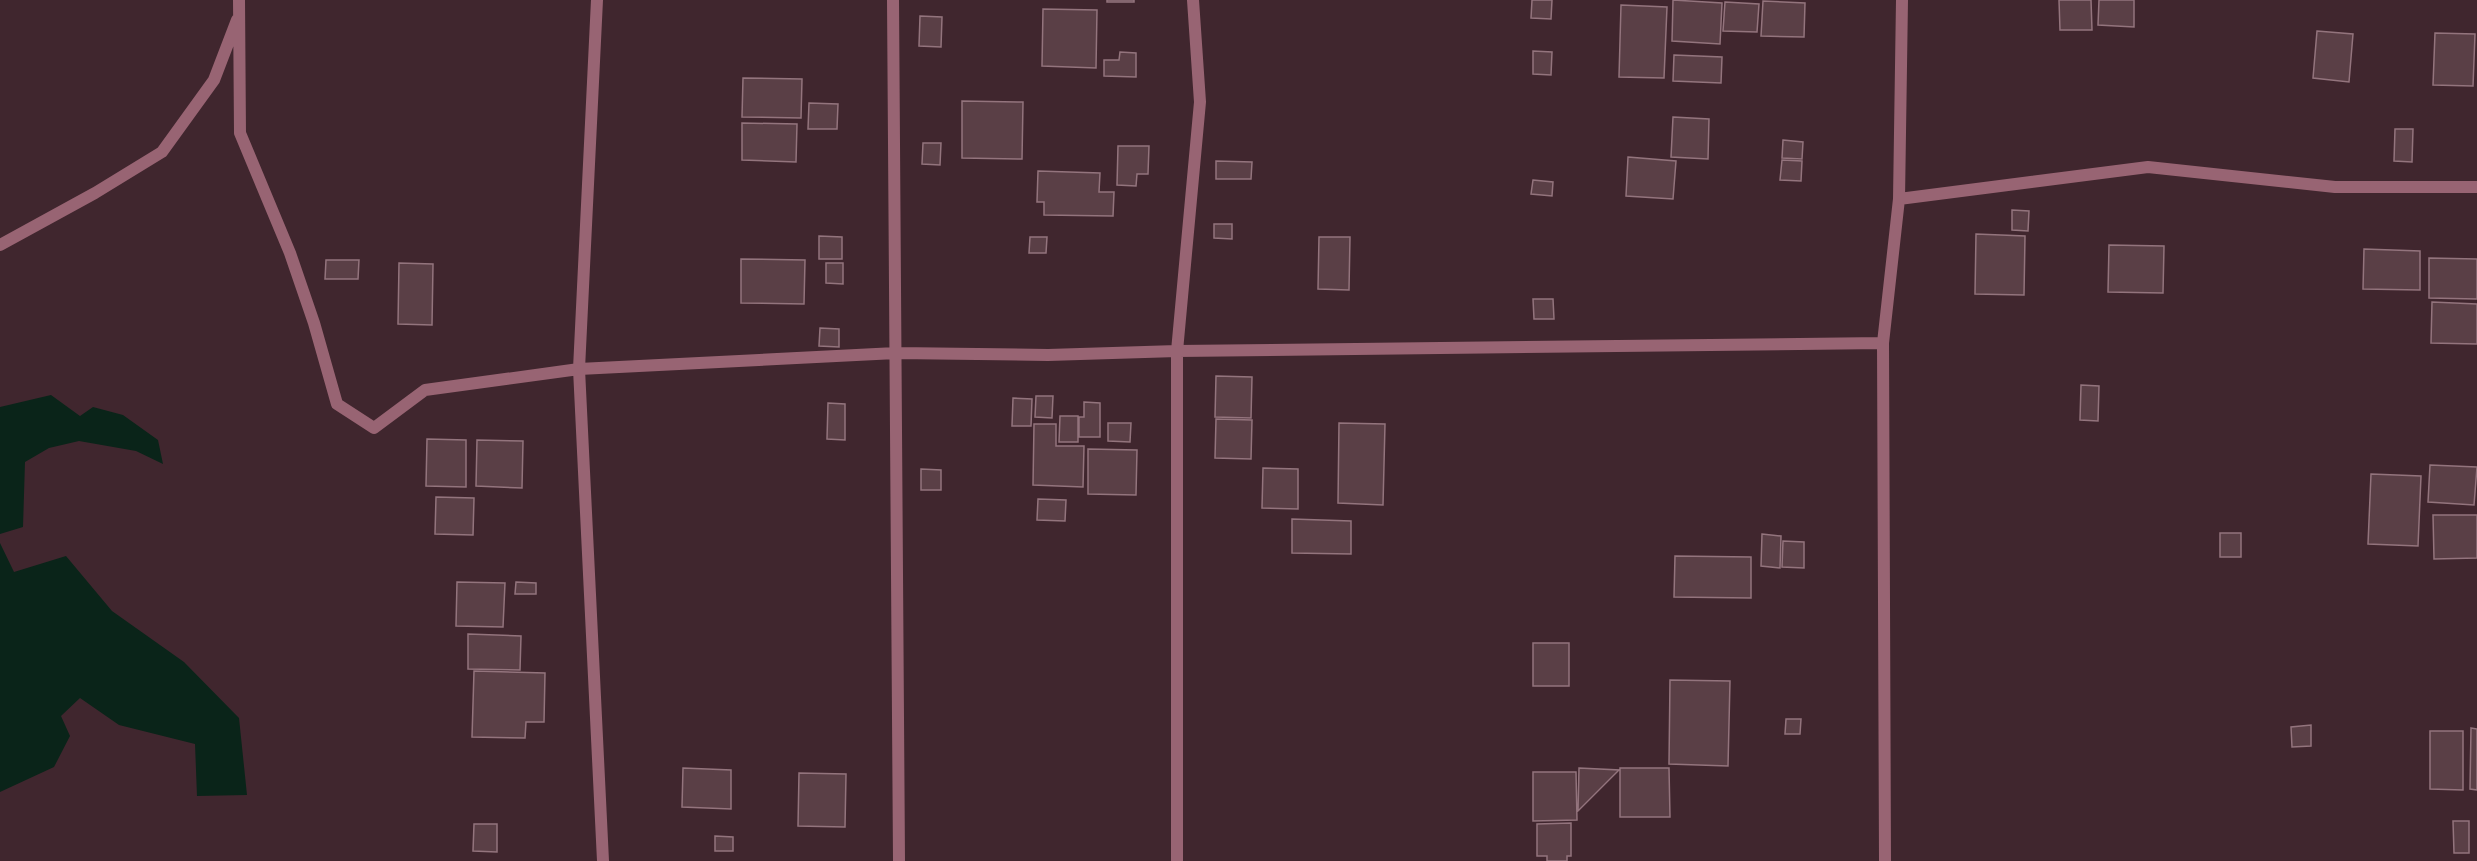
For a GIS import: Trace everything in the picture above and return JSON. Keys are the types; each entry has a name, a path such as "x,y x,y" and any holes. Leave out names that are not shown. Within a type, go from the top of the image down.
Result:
{"street":[{"path":"597,0 579,369 603,861"},
{"path":"893,0 899,861"},
{"path":"1177,861 1177,351 1200,102 1193,0"},
{"path":"1885,861 1882,343 1899,199 1902,0"},
{"path":"239,6 240,134 290,253 314,323 337,404 374,428 425,390 579,369 896,353 1048,355 1177,351 1882,343"},
{"path":"0,245 162,153 214,81 239,6"},
{"path":"1899,199 2148,167 2335,187 2477,187"}],"shaded area":[{"path":"51,395 80,416 93,407 123,415 158,440 163,464 136,451 79,441 49,448 25,462 23,527 0,534 0,407"},
{"path":"0,543 14,572 66,556 112,611 184,662 239,718 247,795 197,796 195,744 119,725 80,698 61,716 70,736 54,767 0,792"}],"building":[{"path":"1107,0 1134,0 1134,2 1107,2"},
{"path":"1532,0 1552,0 1551,19 1531,18"},
{"path":"1673,0 1722,3 1720,44 1672,41"},
{"path":"2059,0 2091,0 2092,30 2060,30"},
{"path":"2099,0 2134,0 2134,27 2098,25"},
{"path":"1763,1 1805,3 1804,37 1761,36"},
{"path":"1725,2 1759,4 1757,32 1723,31"},
{"path":"1621,5 1667,7 1664,78 1619,77"},
{"path":"1043,9 1097,10 1096,68 1042,66"},
{"path":"920,16 942,17 941,47 919,46"},
{"path":"2317,31 2353,34 2349,82 2313,78"},
{"path":"2435,33 2475,34 2473,86 2433,85"},
{"path":"1533,51 1552,52 1551,75 1533,74"},
{"path":"1120,52 1136,53 1136,77 1104,76 1104,60 1119,60"},
{"path":"1674,55 1722,57 1721,83 1673,81"},
{"path":"743,78 802,79 801,118 742,117"},
{"path":"962,101 1023,102 1022,159 962,158"},
{"path":"809,103 838,104 837,129 808,129"},
{"path":"1673,117 1709,119 1708,159 1671,157"},
{"path":"742,123 797,124 796,162 742,160"},
{"path":"2395,129 2413,129 2412,162 2394,161"},
{"path":"1783,140 1803,142 1802,159 1782,158"},
{"path":"923,143 941,143 940,165 922,164"},
{"path":"1118,146 1149,146 1148,174 1137,174 1136,186 1117,185"},
{"path":"1628,157 1676,161 1673,199 1626,196"},
{"path":"1782,160 1802,161 1801,181 1780,180"},
{"path":"1216,161 1252,162 1251,179 1216,179"},
{"path":"1038,171 1100,173 1099,192 1114,192 1113,216 1044,215 1044,202 1037,202"},
{"path":"1533,180 1553,182 1552,196 1531,194"},
{"path":"2012,210 2029,211 2028,231 2012,230"},
{"path":"1214,224 1232,224 1232,239 1214,238"},
{"path":"1976,234 2025,236 2024,295 1975,294"},
{"path":"819,236 842,237 842,259 819,259"},
{"path":"1030,237 1047,237 1046,253 1029,253"},
{"path":"1319,237 1350,237 1349,290 1318,289"},
{"path":"2109,245 2164,246 2163,293 2108,292"},
{"path":"2364,249 2420,251 2420,290 2363,289"},
{"path":"2429,258 2477,259 2477,299 2429,298"},
{"path":"741,259 805,260 804,304 741,303"},
{"path":"326,260 359,260 358,279 325,279"},
{"path":"399,263 433,264 432,325 398,324"},
{"path":"826,263 843,263 843,284 826,283"},
{"path":"1533,299 1553,299 1554,319 1534,319"},
{"path":"2432,302 2477,304 2477,344 2431,343"},
{"path":"820,328 839,329 839,347 819,346"},
{"path":"1216,376 1252,377 1251,418 1215,417"},
{"path":"2081,385 2099,386 2098,421 2080,420"},
{"path":"1036,396 1053,396 1052,418 1035,417"},
{"path":"1013,398 1032,399 1031,426 1012,426"},
{"path":"1084,402 1100,403 1100,437 1079,437 1079,417 1084,417"},
{"path":"828,403 845,404 845,440 827,439"},
{"path":"1060,416 1078,416 1078,442 1059,442"},
{"path":"1216,419 1252,420 1251,459 1215,458"},
{"path":"1108,423 1131,423 1130,442 1108,441"},
{"path":"1339,423 1385,424 1383,505 1338,503"},
{"path":"1034,424 1056,424 1056,446 1084,446 1083,487 1033,485"},
{"path":"427,439 466,440 466,487 426,486"},
{"path":"477,440 523,441 522,488 476,486"},
{"path":"1088,449 1137,450 1136,495 1088,494"},
{"path":"2430,465 2477,467 2474,505 2428,502"},
{"path":"1263,468 1298,469 1298,509 1262,508"},
{"path":"921,469 941,470 941,490 921,490"},
{"path":"2371,474 2421,476 2418,546 2368,544"},
{"path":"436,497 474,498 473,535 435,534"},
{"path":"1038,499 1066,500 1065,521 1037,520"},
{"path":"2433,515 2477,515 2477,558 2434,559"},
{"path":"1292,519 1351,521 1351,554 1292,553"},
{"path":"2220,533 2241,533 2241,557 2220,557"},
{"path":"1762,534 1781,536 1780,568 1761,566"},
{"path":"1783,541 1804,542 1804,568 1782,567"},
{"path":"1675,556 1751,557 1751,598 1674,597"},
{"path":"457,582 505,583 503,627 456,626"},
{"path":"516,582 536,583 536,594 515,594"},
{"path":"468,634 521,636 520,670 468,669"},
{"path":"1533,643 1569,643 1569,686 1533,686"},
{"path":"474,671 545,673 544,722 526,722 525,738 472,737"},
{"path":"1670,680 1730,681 1728,766 1669,764"},
{"path":"1786,719 1801,719 1800,734 1785,734"},
{"path":"2311,725 2311,746 2292,747 2291,727"},
{"path":"2471,728 2477,729 2477,790 2470,789"},
{"path":"2430,731 2463,731 2463,790 2430,789"},
{"path":"683,768 731,770 731,809 682,807"},
{"path":"1579,768 1619,770 1578,811"},
{"path":"1620,768 1669,768 1670,817 1620,817"},
{"path":"1533,772 1576,772 1577,820 1533,821"},
{"path":"799,773 846,774 845,827 798,826"},
{"path":"2453,821 2469,821 2469,853 2454,853"},
{"path":"1571,823 1571,856 1567,856 1567,861 1547,861 1547,856 1537,856 1537,824"},
{"path":"474,824 497,824 497,852 473,851"},
{"path":"715,836 733,837 733,851 715,851"}]}
